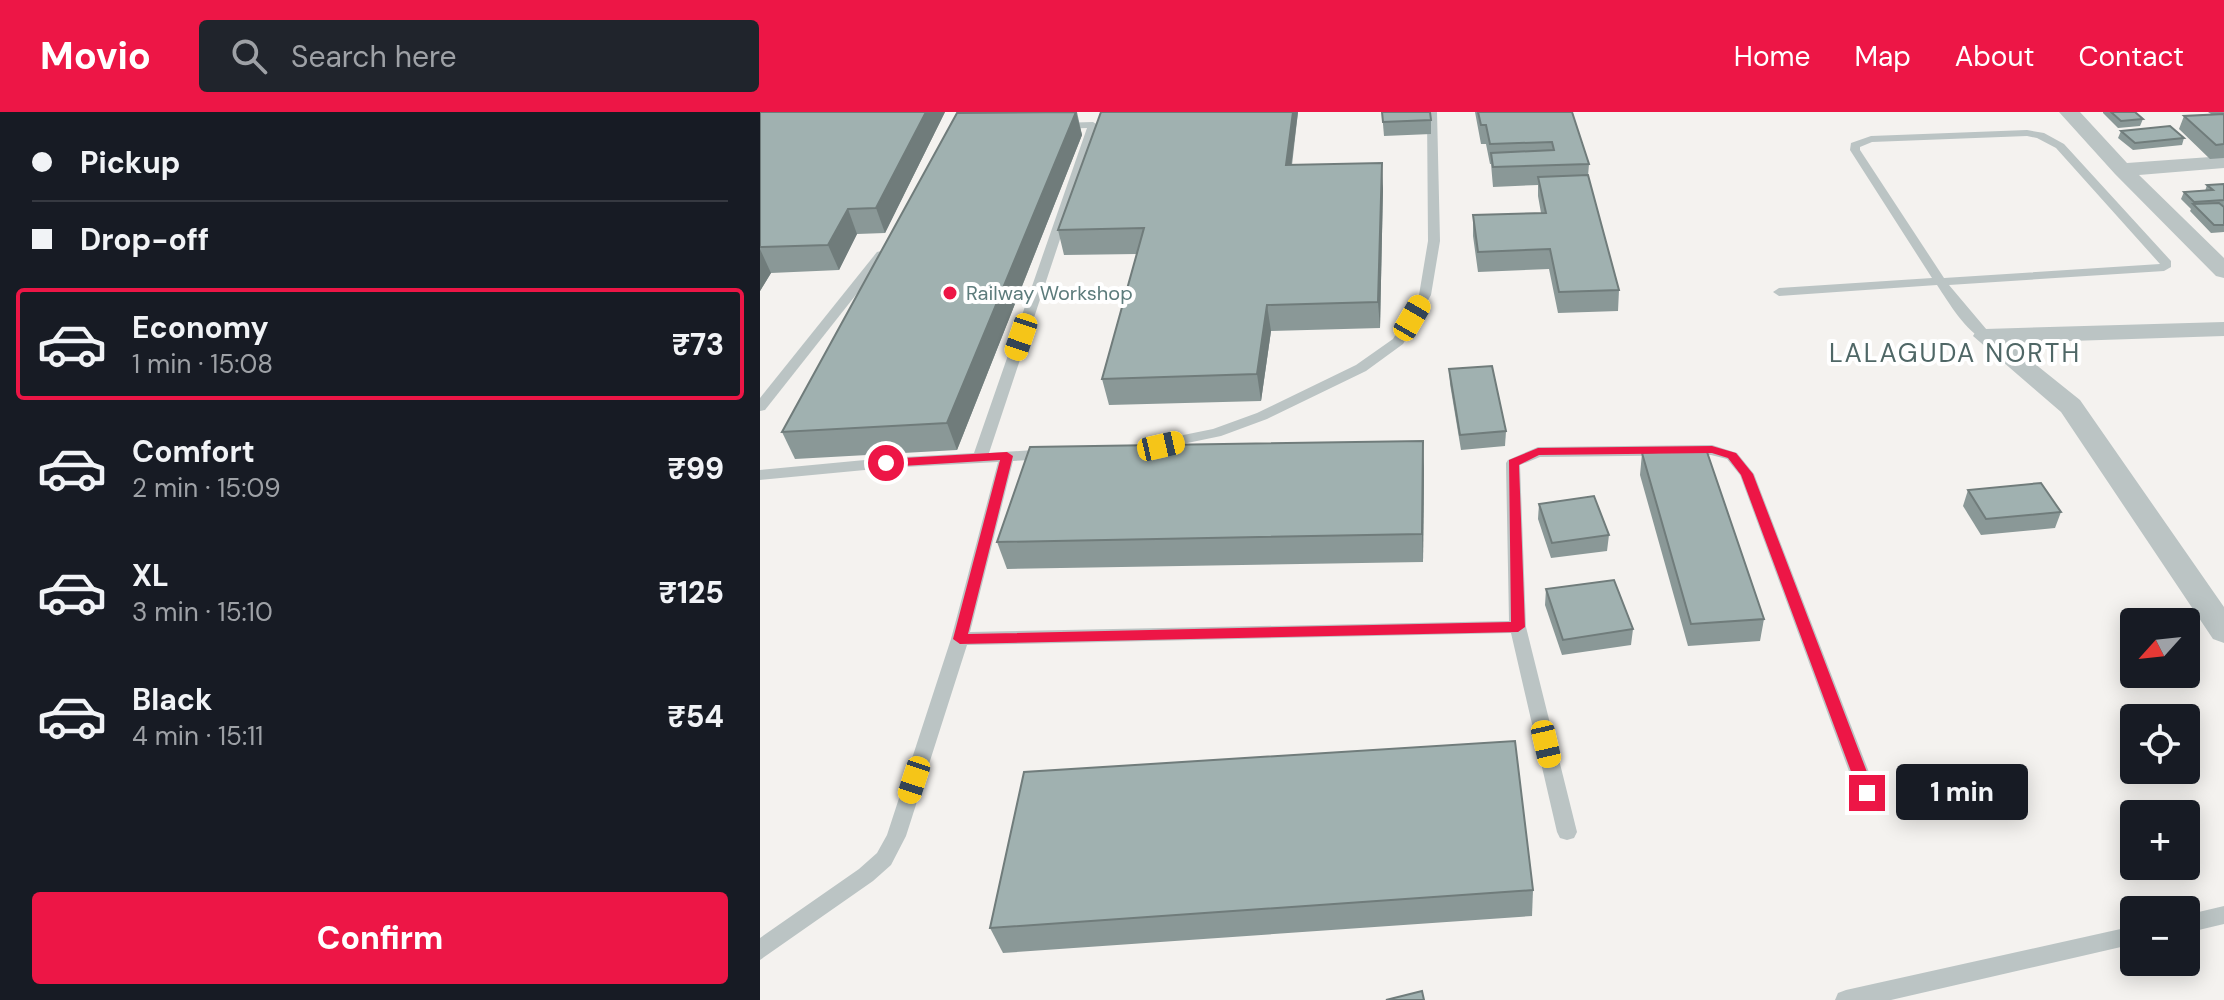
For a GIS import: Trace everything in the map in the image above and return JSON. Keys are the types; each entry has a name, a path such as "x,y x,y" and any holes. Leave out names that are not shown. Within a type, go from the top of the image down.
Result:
{"street":[{"path":"2069,112 2122,170 2224,271"},
{"path":"2122,170 2224,162"},
{"path":"1985,336 2224,329"},
{"path":"1985,336 2071,406 2224,631"}],"lane":[{"path":"1123,449 1161,446 1216,433 1262,416 1361,368 1398,341 1425,295 1434,241 1432,112"},
{"path":"980,458 1093,125 1049,126"},
{"path":"1779,292 1943,283 2167,264 2060,146 2040,135 1871,139 1855,145 1855,150 1943,283 1962,313 1985,336"},
{"path":"760,407 801,352 872,270 888,244"},
{"path":"1567,832 1518,627 1513,463 1538,452 1712,450 1732,456 1747,474 1867,793"},
{"path":"760,475 1067,453"},
{"path":"760,950 866,875 884,859 896,836 960,639 1007,456"},
{"path":"960,639 1518,627"},
{"path":"2200,921 2224,915"},
{"path":"1846,1000 2120,938"}],"building":[{"path":"760,112 926,112 876,208 848,209 828,245 760,247"},
{"name":"Railway Workshop","path":"1076,112 947,423 782,432 957,113"},
{"path":"1101,112 1293,112 1286,165 1382,163 1378,302 1267,305 1257,374 1102,379 1144,228 1058,230"},
{"path":"1382,112 1430,112 1431,120 1383,122"},
{"path":"1478,112 1572,112 1589,164 1493,167 1491,153 1554,150 1552,142 1490,144 1486,125 1481,125"},
{"path":"2111,112 2135,112 2143,119 2121,121"},
{"path":"2224,114 2224,144 2216,145 2184,116"},
{"path":"2170,126 2184,138 2135,143 2121,131"},
{"path":"1588,175 1619,290 1559,292 1550,249 1478,252 1473,215 1546,213 1538,177"},
{"path":"2224,184 2224,200 2194,202 2184,192 2213,190 2207,185"},
{"path":"2219,203 2224,207 2224,225 2214,225 2193,204"},
{"path":"1492,366 1506,431 1460,435 1449,369"},
{"path":"1423,441 1422,534 997,542 1030,447"},
{"path":"1706,449 1764,619 1691,624 1642,453"},
{"path":"2041,483 2061,512 1986,519 1968,490"},
{"path":"1594,496 1609,535 1552,543 1539,504"},
{"path":"1614,580 1633,629 1563,640 1546,589"},
{"path":"1515,741 1533,890 990,928 1024,772"},
{"path":"1422,991 1424,1000 1386,1000"}],"place":[{"name":"Railway Workshop","path":"950,293"}],"district":[{"name":"LALAGUDA NORTH","path":"1955,353"}],"route":[{"path":"886,463 1007,456 960,639 1518,627 1513,463 1538,452 1712,450 1732,456 1747,474 1867,793"}]}
